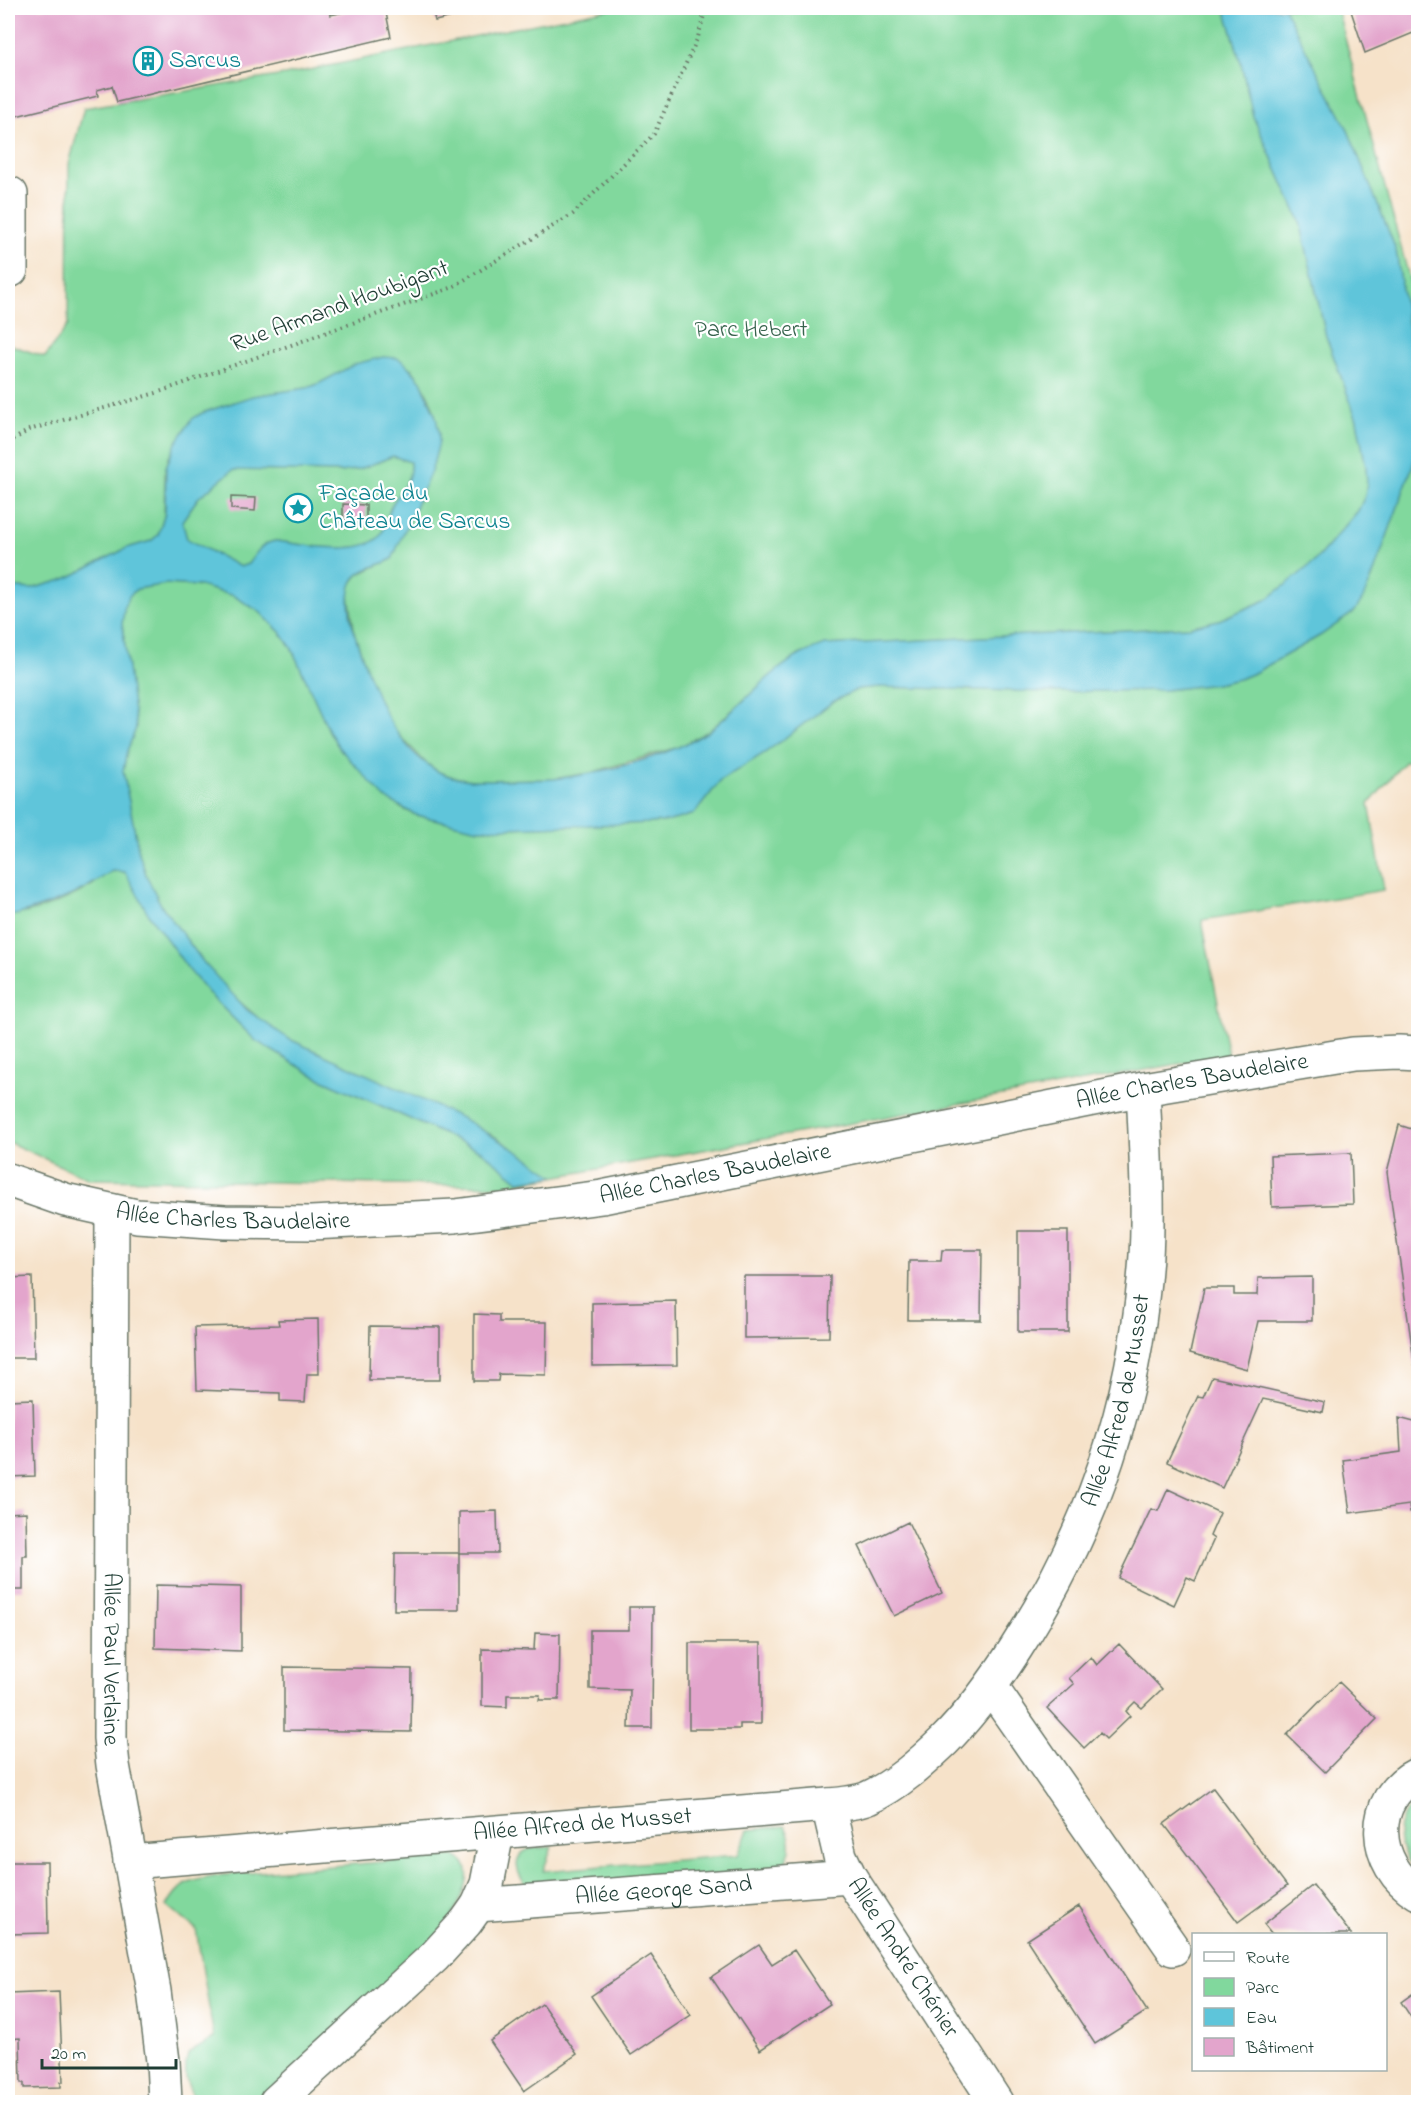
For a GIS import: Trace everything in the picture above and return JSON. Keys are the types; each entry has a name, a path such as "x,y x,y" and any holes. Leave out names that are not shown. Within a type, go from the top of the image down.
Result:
{"street":[{"path":"8,195 11,194 11,270 8,266"},
{"name":"Allée Charles Baudelaire","path":"8,1180 65,1200 137,1216 225,1222 311,1223 455,1216 602,1197 1143,1089 1353,1054 1419,1053"},
{"name":"Allée Alfred de Musset","path":"130,1862 828,1805 868,1798 911,1770 952,1732 990,1687 1033,1622 1074,1544 1105,1466 1135,1345 1145,1265 1148,1225 1143,1089"},
{"name":"Allée Paul Verlaine","path":"112,1211 110,1738 154,1991 163,2061 165,2103"},
{"path":"990,1687 1173,1949"},
{"path":"1419,1774 1396,1792 1385,1811 1381,1833 1385,1854 1395,1874 1419,1893"},
{"name":"Allée André Chénier","path":"828,1805 840,1856 850,1877 996,2103"},
{"path":"276,2103 455,1935 478,1905 487,1884 497,1833"},
{"name":"Allée George Sand","path":"478,1905 850,1877"}],"path":[{"name":"Rue Armand Houbigant","path":"8,443 29,430 156,393 452,288 573,214 654,134 698,36 706,8"}],"green space":[{"name":"Parc Hebert","path":"614,8 1225,8 1253,116 1300,221 1326,336 1357,420 1367,484 1365,496 1358,511 1314,562 1292,581 1266,600 1219,620 1189,627 825,645 799,655 772,675 710,730 679,747 590,773 553,779 472,780 439,772 425,762 397,733 373,688 355,635 349,595 350,585 359,574 392,559 427,481 433,462 437,444 437,426 433,408 425,389 411,368 253,396 202,413 169,457 165,472 164,520 158,535 151,541 127,548 66,579 31,589 8,587 8,341 11,345 45,357 68,325 69,164 84,108 284,75"},
{"path":"1284,8 1337,8 1417,307 1418,393 1396,250 1347,128"},
{"path":"1418,451 1418,763 1405,761 1369,804 1384,890 1202,920 1228,1055 504,1186 89,1179 8,1142 8,915 39,909 63,900 84,890 108,873 116,871 125,872 189,969 211,996 256,1041 315,1076 481,1151 519,1181 553,1176 494,1136 270,1028 233,996 204,963 161,905 146,875 139,853 123,771 127,751 136,728 122,624 125,604 137,589 166,584 200,586 234,596 260,612 291,647 330,733 340,749 401,808 416,815 480,829 670,821 694,814 721,780 766,752 834,701 858,689 879,687 1049,692 1165,690 1216,684 1239,679 1256,672 1321,635 1355,611 1370,583"},
{"path":"393,456 410,462 409,474 406,484 391,507 382,534 370,543 345,548 330,548 275,541 262,547 248,564 240,567 187,539 182,521 198,498 233,470 341,472 360,469"},
{"path":"1418,1799 1418,1874 1405,1855 1399,1836 1403,1817"},
{"path":"785,1826 790,1839 790,1851 777,1873 529,1887 519,1873 517,1863 527,1850 552,1847 543,1871 738,1855 748,1830"},
{"path":"454,1856 465,1864 467,1873 463,1895 431,1948 258,2102 196,2102 186,2079 188,2054 214,2038 196,1929 167,1906 178,1890 190,1882 223,1875"}],"water":[{"path":"1225,8 1284,8 1347,128 1396,250 1418,393 1418,451 1362,600 1355,611 1321,635 1256,672 1239,679 1216,684 1165,690 1049,692 879,687 858,689 834,701 766,752 721,780 694,814 670,821 651,823 479,829 416,815 385,798 340,749 330,733 291,647 260,612 234,596 200,586 166,584 137,589 130,595 125,604 122,624 136,728 127,751 123,771 139,853 146,875 161,905 204,963 247,1010 289,1039 464,1119 554,1176 519,1181 481,1151 315,1076 256,1041 211,996 189,970 149,915 125,872 112,871 66,897 16,915 8,915 8,587 31,589 66,579 127,548 151,541 158,535 165,513 166,467 176,443 192,419 202,413 253,396 307,388 355,364 383,357 397,358 404,362 421,381 436,417 439,442 432,469 392,559 359,574 353,581 349,602 359,648 374,689 389,720 410,749 422,761 445,775 478,780 554,779 592,773 655,756 709,731 783,666 800,655 825,645 1189,627 1219,620 1266,600 1314,562 1358,511 1365,496 1367,484 1357,420 1326,336 1300,221 1253,116","holes":["393,456 410,462 408,479 391,507 384,530 370,543 345,548 330,548 275,541 262,547 248,564 240,567 187,539 182,521 198,498 233,470 341,472 360,469"]}],"building":[{"name":"Sarcus","path":"8,8 328,8 330,15 362,8 385,8 391,37 117,102 112,86 97,90 98,96 8,118"},
{"path":"432,8 489,8 435,21"},
{"path":"1350,8 1418,8 1418,31 1365,53"},
{"path":"231,497 256,498 255,511 231,509"},
{"path":"343,504 366,505 366,519 343,519"},
{"path":"1399,1125 1418,1131 1418,1389 1387,1172"},
{"path":"1351,1153 1353,1204 1272,1207 1270,1156"},
{"path":"1018,1231 1068,1231 1068,1332 1018,1332"},
{"path":"942,1250 982,1250 981,1320 908,1320 909,1261 941,1261"},
{"path":"744,1276 830,1276 829,1337 744,1338"},
{"path":"32,1277 34,1358 8,1358 8,1278"},
{"path":"1312,1277 1312,1321 1258,1321 1247,1369 1190,1353 1204,1288 1234,1288 1234,1295 1257,1295 1258,1278"},
{"path":"676,1301 677,1365 592,1366 592,1303"},
{"path":"474,1314 499,1315 499,1322 547,1322 546,1375 499,1374 498,1381 474,1381"},
{"path":"318,1319 319,1374 307,1374 305,1402 280,1401 280,1393 197,1390 195,1327 279,1325 278,1320"},
{"path":"370,1326 440,1327 440,1380 369,1380"},
{"path":"1212,1377 1325,1402 1323,1412 1263,1399 1222,1488 1167,1462 1198,1396 1203,1397"},
{"path":"33,1399 35,1476 8,1477 8,1400"},
{"path":"1399,1418 1418,1423 1418,1511 1410,1512 1409,1505 1350,1513 1343,1460 1401,1452"},
{"path":"1168,1489 1220,1513 1210,1536 1214,1539 1195,1581 1187,1577 1174,1605 1118,1578 1151,1509 1158,1511"},
{"path":"497,1511 498,1553 459,1553 459,1512"},
{"path":"26,1512 27,1556 23,1556 23,1590 8,1590 8,1513"},
{"path":"908,1522 942,1593 894,1616 859,1546"},
{"path":"395,1553 459,1553 459,1610 394,1610"},
{"path":"156,1585 241,1587 241,1651 155,1648"},
{"path":"629,1607 653,1607 652,1728 629,1728 630,1690 590,1689 590,1630 629,1630"},
{"path":"535,1633 560,1634 559,1700 539,1700 540,1695 507,1695 507,1707 482,1706 482,1649 534,1650"},
{"path":"689,1643 761,1643 761,1724 740,1724 740,1729 689,1729"},
{"path":"1119,1644 1162,1689 1142,1708 1135,1702 1126,1711 1130,1716 1106,1739 1100,1733 1084,1748 1047,1708 1074,1684 1069,1678 1091,1657 1097,1665"},
{"path":"284,1667 412,1669 411,1732 284,1730"},
{"path":"1339,1682 1377,1719 1325,1772 1287,1735"},
{"path":"1213,1788 1287,1886 1238,1922 1164,1824"},
{"path":"8,1862 47,1862 48,1933 8,1934"},
{"path":"1313,1885 1350,1933 1271,1933 1264,1924"},
{"path":"1079,1906 1147,2011 1095,2044 1027,1940"},
{"path":"759,1945 772,1964 794,1950 830,2004 760,2050 711,1977"},
{"path":"651,1955 691,2015 631,2055 591,1996"},
{"path":"1418,1990 1418,2028 1401,2002"},
{"path":"59,1992 63,2082 61,2082 61,2087 24,2088 24,2083 21,2083 20,2038 8,2039 8,1994"},
{"path":"542,2004 577,2054 524,2091 490,2041"}],"place":[{"name":"Sarcus","path":"148,61"},
{"name":"Façade du Château de Sarcus","path":"298,508"}]}
